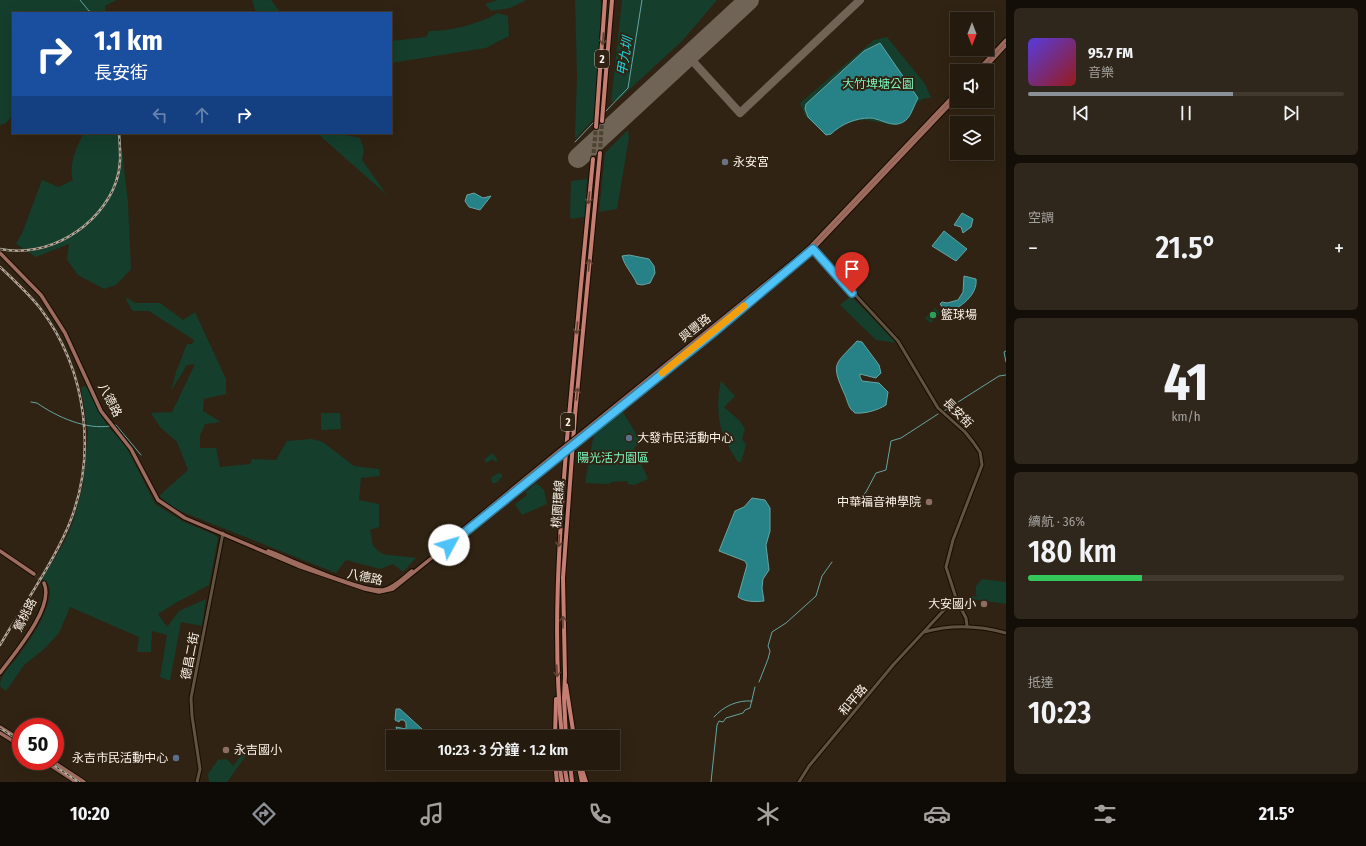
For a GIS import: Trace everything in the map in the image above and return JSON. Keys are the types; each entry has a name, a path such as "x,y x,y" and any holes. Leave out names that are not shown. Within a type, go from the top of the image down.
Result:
{"highway":[{"name":"2","path":"596,127 605,0"},
{"name":"2","path":"602,121 612,0"},
{"name":"桃園環線","path":"566,730 563,585 567,509 600,153"},
{"name":"桃園環線","path":"561,730 557,685 556,625 560,524 593,159"},
{"path":"565,675 573,730"},
{"path":"555,730 557,685"},
{"path":"556,770 557,782"},
{"path":"560,770 562,782"},
{"path":"565,770 567,782"},
{"path":"571,770 572,782"},
{"path":"580,770 582,782"},
{"path":"582,770 586,782"}],"main road":[{"path":"984,64 1006,40"},
{"path":"988,64 1006,45"},
{"name":"興豐路","path":"428,559 561,452 579,435 812,248 950,100"},
{"name":"興豐路","path":"561,452 580,440 812,248 950,104"},
{"name":"八德路","path":"0,253 41,295 67,338 101,411 131,449 158,500 185,518 299,565 365,589 384,592 393,589 428,559"},
{"path":"0,551 34,574"},
{"name":"鶯桃路","path":"0,673 36,621 46,597 46,587 44,583"},
{"path":"0,727 12,734"},
{"path":"0,733 12,740"},
{"path":"64,769 84,782"},
{"path":"58,770 76,782"}],"street":[{"name":"長安街","path":"812,248 898,341 934,403 965,432 980,452 982,465 953,540 946,567 957,601 966,618 967,626"},
{"name":"德昌二街","path":"197,782 200,769 192,716 191,698 223,533"},
{"name":"和平路","path":"799,782 809,766 893,665 944,610 957,601"},
{"path":"924,632 945,627 967,626 1006,633"}],"green space":[{"path":"0,0 117,0 105,6 106,12 12,12 12,116 6,123 0,125"},
{"path":"252,0 271,0 280,12 256,12"},
{"path":"498,0 526,0 510,8 491,11 485,4"},
{"path":"575,0 600,0 601,4 598,79 593,120 575,139 577,75"},
{"path":"622,0 717,0 682,41 619,99 611,102"},
{"path":"498,13 508,16 509,36 486,48 392,63 392,41 426,37 429,31 447,30 482,20"},
{"name":"大竹埤塘公園","path":"887,37 925,84 931,98 924,99 916,104 909,117 900,124 895,125 858,120 848,123 833,133 826,135 806,117 800,103 874,40"},
{"path":"628,130 629,137 617,209 599,212 605,153"},
{"path":"84,134 120,134 128,203 131,269 116,285 104,289 78,275 67,260 69,244 36,257 16,244 23,231 42,180 59,187 73,180 72,163"},
{"path":"318,134 341,134 360,138 364,150 362,160 387,195"},
{"path":"587,179 585,217 572,219 570,217 571,181"},
{"path":"851,296 897,343 876,340 840,305"},
{"path":"126,297 135,303 160,303 183,320 195,312 226,379 226,394 204,399 203,411 221,422 205,424 200,436 200,448 216,448 220,467 250,464 252,459 276,460 287,441 312,439 323,442 354,466 379,469 380,476 361,478 359,500 379,504 379,527 370,530 373,546 382,554 416,558 403,572 393,564 380,569 346,560 336,573 175,509 159,496 188,470 177,442 160,427 151,413 172,412 195,364 187,365 171,391 176,372 187,344 192,344 194,340 149,311 133,311 127,302"},
{"name":"籃球場","path":"935,308 940,313 931,323 925,318"},
{"path":"721,381 735,396 724,407 740,421 745,429 742,439 746,445 741,462 738,462 727,443 720,424 718,404"},
{"path":"86,386 108,427 122,441 129,452 155,504 184,522 215,535 218,538 209,585 158,614 167,627 179,611 206,599 202,626 181,622 170,681 160,677 167,635 152,631 151,652 137,652 139,637 70,607 59,633 43,650 24,665 6,691 0,686 0,682 6,670 16,659 34,633 47,607 50,589 48,584 42,579 64,543 73,522 83,486 88,432 81,387"},
{"name":"陽光活力園區","path":"621,409 641,442 634,448 648,479 634,485 628,484 627,481 612,482 608,484 585,483 594,433"},
{"path":"321,413 340,413 341,429 321,430"},
{"path":"492,453 498,460 495,462 493,459 486,463 484,460"},
{"path":"498,473 502,474 502,477 496,483 492,483 491,478"},
{"path":"536,483 544,490 547,504 522,515 515,504 527,495 525,492"},
{"path":"982,579 1006,582 1006,604 972,599 972,596 977,597 976,586"},
{"path":"247,748 250,750 227,782 209,782 208,774 218,760 227,759 233,766"}],"water":[{"name":"大竹埤塘公園","path":"880,43 918,98 909,116 902,123 897,124 870,118 859,119 849,122 831,134 826,135 808,117 805,109 806,104 864,51"},
{"path":"474,193 483,198 491,196 480,210 469,207 465,201 467,195"},
{"path":"962,213 973,219 971,227 963,233 961,227 954,225"},
{"path":"944,231 967,249 956,261 932,246"},
{"path":"629,255 649,259 654,266 655,273 650,283 642,285 637,284 622,256"},
{"path":"964,276 976,279 974,290 967,300 957,308 947,313 940,304 942,302 947,303 958,300 963,292"},
{"path":"857,341 862,342 879,365 881,373 876,378 860,374 862,381 879,383 888,392 886,405 863,413 855,413 850,407 840,384 836,370 840,360"},
{"path":"752,498 765,500 770,508 770,531 766,545 769,570 763,579 762,588 764,601 757,602 744,600 738,597 747,565 745,561 719,551 735,511 744,507"},
{"path":"396,709 400,709 422,730 397,730 396,727 406,729 406,723 404,720 400,720 399,722 395,720"}],"waterway":[{"path":"80,0 89,11 93,12"},
{"name":"甲九圳","path":"605,112 628,88 642,0"},
{"name":"甲九圳","path":"575,142 594,122"},
{"path":"1006,351 1004,352 1006,362"},
{"path":"944,411 999,376 1006,375"},
{"path":"31,402 37,403 53,413 72,421 91,426 110,426"},
{"path":"860,503 860,499 866,492 876,473 886,470 891,441 901,438 938,414"},
{"path":"114,425 116,425 141,455"},
{"path":"759,682 768,659 770,651 768,646 772,632 786,623 816,596 822,576 832,562"},
{"path":"711,782 717,725 719,721 723,722 726,718 743,713 745,710 750,708 755,687"},
{"path":"714,717 731,704 752,701"}],"taxiway":[{"path":"689,57 740,113 860,0"}],"runway":[{"path":"578,158 749,0"}],"tunnel":[{"path":"600,153 602,121"},
{"path":"593,159 596,127"},
{"path":"34,574 44,583"}],"railway":[{"path":"0,249 18,251 36,249 53,244 70,236 85,226 98,213 116,182 120,164 119,134"},
{"path":"0,267 35,302 56,332 68,358 77,386 83,414 85,442 83,471 77,499 68,527 45,572 0,645"},
{"path":"0,728 12,736"},
{"path":"61,770 79,782"}],"slow traffic":[{"path":"662,373 744,306"}],"place":[{"name":"永安宮","path":"725,162"},
{"name":"籃球場","path":"933,315"},
{"name":"大發市民活動中心","path":"629,438"},
{"name":"中華福音神學院","path":"929,502"},
{"name":"大安國小","path":"984,604"},
{"name":"永吉國小","path":"226,750"},
{"name":"永吉市民活動中心","path":"176,758"}],"route":[{"path":"449,545 714,332 813,249 852,293"}]}
